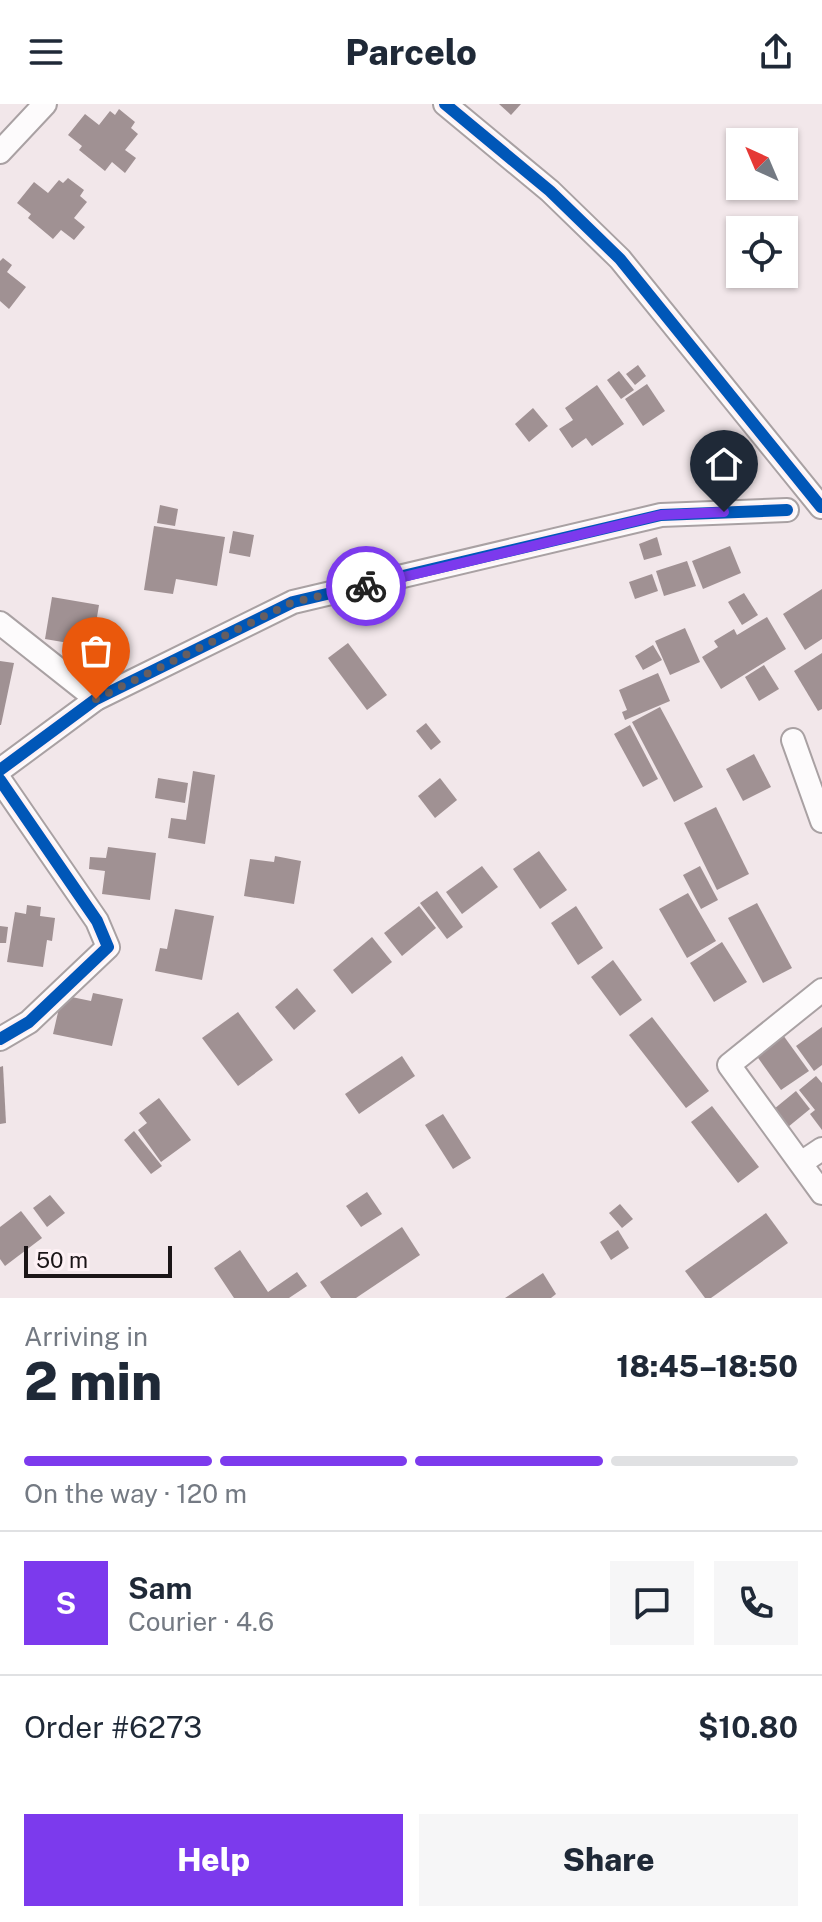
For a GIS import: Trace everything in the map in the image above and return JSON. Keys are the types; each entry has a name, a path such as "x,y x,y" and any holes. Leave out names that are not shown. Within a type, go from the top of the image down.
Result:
{"street":[{"path":"0,152 45,104"},
{"path":"445,104 550,191 620,259 821,507"},
{"path":"0,770 96,699 293,602 661,515 787,510"},
{"path":"0,623 96,699"},
{"path":"793,740 822,821"},
{"path":"0,780 97,921 108,947 29,1022 0,1039"},
{"path":"822,990 729,1065 822,1193"},
{"path":"801,1163 822,1149"}],"building":[{"path":"499,104 521,104 511,115"},
{"path":"119,109 135,122 131,128 138,134 125,150 136,158 125,173 112,162 105,171 79,150 82,146 68,135 85,114 99,125 110,111 115,115"},
{"path":"68,178 84,190 80,196 87,202 74,218 85,227 74,240 61,230 53,239 28,218 31,214 17,203 34,182 48,193 59,180 63,183"},
{"path":"3,258 12,265 7,272 26,287 9,309 0,301 0,261"},
{"path":"638,365 646,376 635,385 626,374"},
{"path":"619,371 634,390 621,399 607,380"},
{"path":"647,384 665,411 643,426 625,399"},
{"path":"597,385 624,424 592,446 586,438 572,448 559,429 573,420 565,408"},
{"path":"533,408 548,426 529,442 515,424"},
{"path":"160,505 178,509 175,526 157,523"},
{"path":"154,526 225,537 217,586 176,579 173,594 144,590"},
{"path":"233,531 254,535 250,557 229,553"},
{"path":"657,537 662,555 644,560 639,544"},
{"path":"730,546 741,573 703,589 692,561"},
{"path":"687,561 696,586 664,596 656,571"},
{"path":"652,574 658,591 635,599 629,582"},
{"path":"822,589 822,639 805,650 783,614"},
{"path":"744,593 758,615 742,625 728,602"},
{"path":"52,597 99,605 92,647 45,639"},
{"path":"767,617 786,649 721,689 702,657 718,647 714,641 734,629 737,635"},
{"path":"685,628 700,662 670,675 655,641"},
{"path":"348,643 387,695 367,710 328,658"},
{"path":"653,645 662,660 643,670 635,656"},
{"path":"822,653 822,709 818,711 794,671"},
{"path":"0,661 14,663 1,725 0,725"},
{"path":"764,665 779,689 759,701 745,677"},
{"path":"658,673 670,701 625,720 622,712 627,710 619,690"},
{"path":"660,707 703,787 674,802 632,722"},
{"path":"426,723 441,742 431,750 416,731"},
{"path":"630,725 658,779 643,787 614,734"},
{"path":"754,754 771,787 743,801 726,769"},
{"path":"193,771 215,775 205,844 168,838 171,818 186,820"},
{"path":"158,778 188,783 185,803 155,798"},
{"path":"440,778 457,800 435,818 418,796"},
{"path":"716,807 749,874 717,890 684,823"},
{"path":"108,847 156,853 150,900 102,894 105,871 89,869 90,857 106,858"},
{"path":"539,851 567,890 540,909 513,869"},
{"path":"275,856 301,861 294,904 244,896 250,859 274,862"},
{"path":"482,866 498,887 462,914 446,892"},
{"path":"700,866 718,900 701,909 683,875"},
{"path":"437,891 463,927 447,939 420,903"},
{"path":"688,893 716,941 687,958 659,909"},
{"path":"757,903 792,968 763,983 728,918"},
{"path":"27,905 41,907 40,916 55,918 52,941 47,940 43,967 7,962 15,912 26,914"},
{"path":"419,906 436,928 402,956 384,933"},
{"path":"576,906 603,948 578,965 551,923"},
{"path":"175,909 214,916 202,980 155,971 160,948 167,949"},
{"path":"0,926 8,927 6,943 0,943"},
{"path":"372,937 392,962 352,994 333,970"},
{"path":"722,942 747,982 714,1002 690,963"},
{"path":"613,960 642,1000 620,1016 591,977"},
{"path":"297,988 316,1011 294,1030 275,1007"},
{"path":"93,993 123,999 112,1046 53,1034 62,995 91,1001"},
{"path":"238,1012 273,1060 238,1086 202,1038"},
{"path":"652,1017 709,1091 686,1108 629,1035"},
{"path":"822,1027 822,1065 814,1071 796,1046"},
{"path":"783,1035 809,1071 781,1090 756,1055"},
{"path":"402,1056 415,1076 359,1114 345,1094"},
{"path":"3,1066 6,1123 0,1124 0,1067"},
{"path":"816,1076 822,1083 822,1130 810,1114 815,1110 799,1090"},
{"path":"796,1091 810,1109 788,1127 774,1109"},
{"path":"159,1098 191,1140 161,1162 138,1130 147,1123 139,1113"},
{"path":"712,1106 759,1167 738,1183 691,1122"},
{"path":"443,1114 471,1158 453,1169 425,1125"},
{"path":"134,1131 162,1166 151,1174 124,1140"},
{"path":"367,1192 382,1214 361,1227 346,1206"},
{"path":"50,1195 65,1213 47,1227 33,1208"},
{"path":"620,1204 633,1219 622,1228 609,1213"},
{"path":"21,1211 42,1238 5,1266 0,1259 0,1227"},
{"path":"766,1213 788,1243 711,1298 705,1298 685,1271"},
{"path":"402,1227 420,1255 356,1298 331,1298 320,1282"},
{"path":"618,1230 629,1248 611,1260 600,1242"},
{"path":"240,1250 268,1292 297,1272 307,1286 289,1298 234,1298 214,1268"},
{"path":"543,1273 556,1294 551,1298 505,1298"}],"cycle path":[{"path":"445,104 550,191 620,259 821,507"},
{"path":"0,770 96,699 293,602 661,515 787,510"},
{"path":"0,780 97,921 108,947 29,1022 0,1039"}],"way so far":[{"path":"96,699 293,602 366,586"}],"route":[{"path":"366,586 661,515 724,512"}]}
